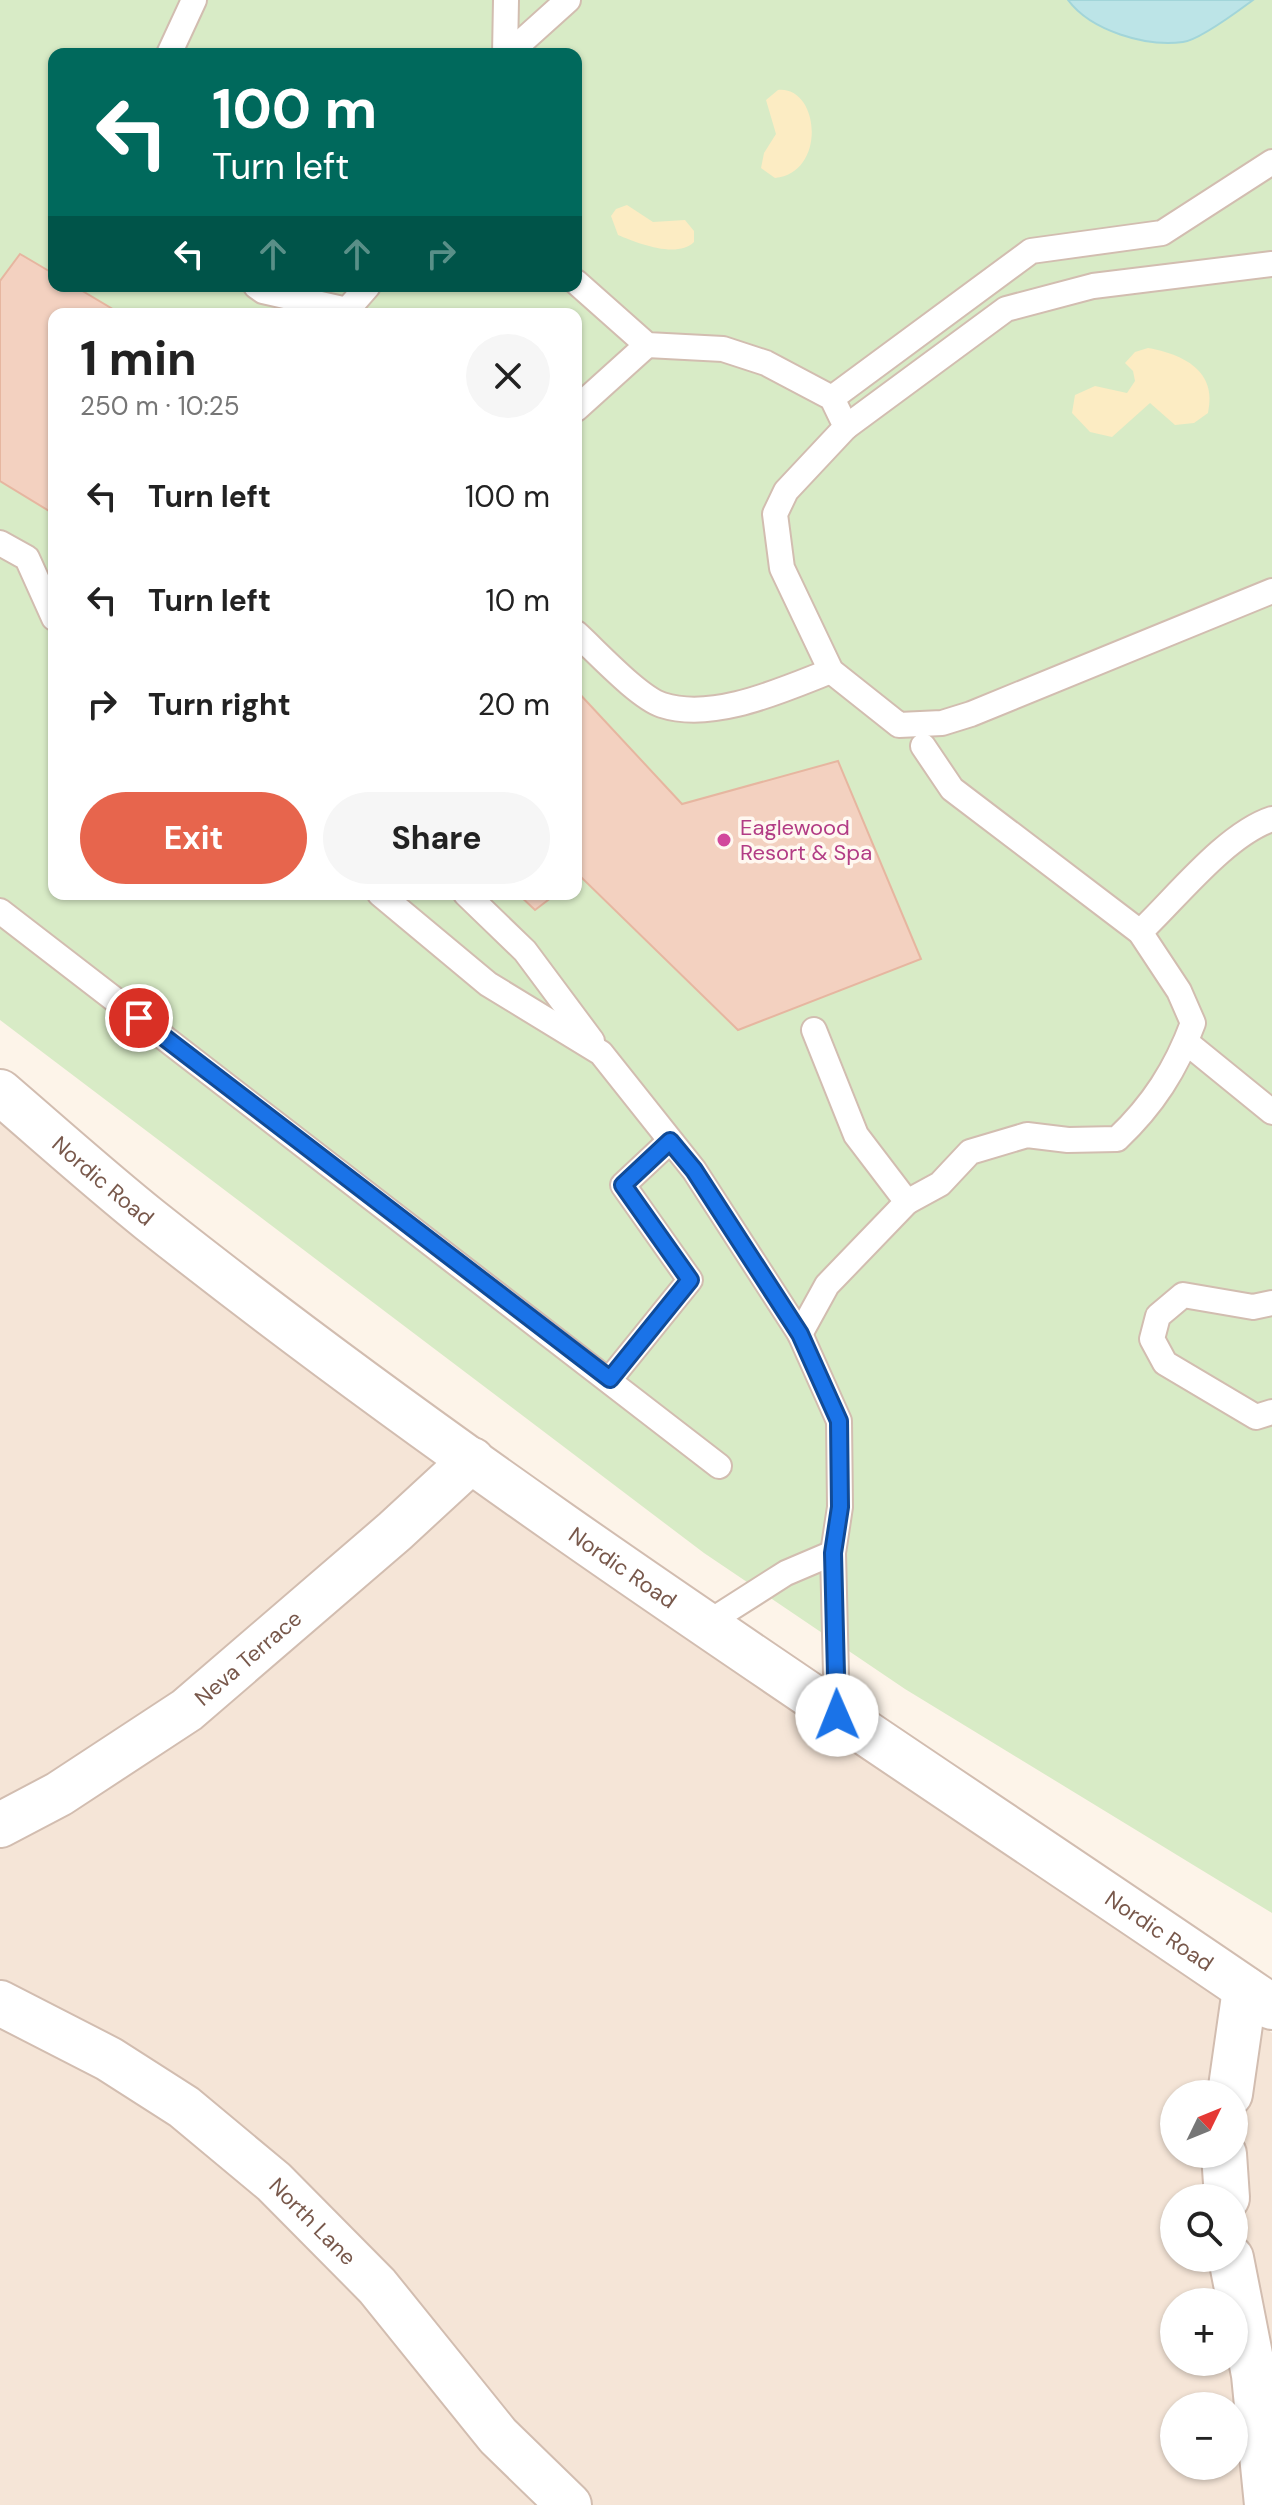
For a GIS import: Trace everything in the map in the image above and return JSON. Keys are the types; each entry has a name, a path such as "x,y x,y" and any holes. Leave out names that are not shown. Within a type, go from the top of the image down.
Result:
{"street":[{"name":"Nordic Road","path":"0,1092 147,1218 472,1460 837,1715 1259,1998"},
{"name":"Neva Terrace","path":"0,1825 59,1794 187,1710 395,1531 472,1460"},
{"path":"1234,2080 1259,1998"},
{"name":"North Lane","path":"0,2003 109,2059 184,2107 274,2182 377,2286 498,2436 569,2505"},
{"path":"1234,2272 1254,2375 1267,2505"}],"lane":[{"path":"172,48 194,0"},
{"path":"506,0 506,48"},
{"path":"513,48 568,0"},
{"path":"832,398 1031,251 1162,233 1272,162"},
{"path":"800,1334 827,1285 907,1202 940,1184 970,1152 1027,1135 1068,1140 1117,1139 1159,1093 1193,1023 1179,991 1140,932 952,789 923,746 831,671 782,568 775,514 786,491 846,427 1006,309 1093,286 1272,264"},
{"path":"582,287 647,345 723,349 766,363 832,398 846,427"},
{"path":"267,292 331,308"},
{"path":"350,308 363,292"},
{"path":"582,404 647,345"},
{"path":"0,543 48,568"},
{"path":"27,558 48,605"},
{"path":"899,725 942,723 1272,591"},
{"path":"582,638 628,680 662,705 716,707 749,701 831,671"},
{"path":"923,746 942,723"},
{"path":"1140,932 1255,825 1272,819"},
{"path":"387,900 488,984 601,1053"},
{"path":"472,900 525,951 694,1170 800,1334 839,1421 840,1507 833,1553 837,1715"},
{"path":"0,911 719,1466"},
{"path":"814,1030 856,1135 907,1202"},
{"path":"1186,1042 1272,1112"},
{"path":"610,1379 690,1280 623,1185 670,1141"},
{"path":"1272,1303 1253,1307 1183,1295 1158,1316 1152,1339 1165,1363 1214,1396 1256,1417 1272,1412"},
{"path":"706,1624 786,1573 833,1553"}],"shaded area":[{"path":"0,1122 214,1300 360,1408 1272,2033 1272,2505 0,2505"}],"green space":[{"path":"0,0 1272,0 1272,1913 905,1689 704,1553 0,1020"}],"sand":[{"path":"778,90 792,92 803,101 812,131 810,147 803,162 792,173 775,178 761,168 764,153 776,134 766,100"},
{"path":"627,205 653,222 685,220 694,231 694,242 687,247 667,249 618,235 611,216 616,209"},
{"path":"1148,348 1174,355 1195,367 1208,386 1208,413 1194,423 1175,425 1150,403 1112,437 1090,432 1072,413 1075,395 1095,386 1127,393 1135,381 1133,371 1125,363 1135,352"}],"water":[{"path":"1068,0 1253,0 1199,36 1168,43 1136,39 1105,28 1078,11"}],"building":[{"path":"20,254 48,270 48,292 84,292 111,308 48,308 48,510 0,481 0,281"},
{"name":"Eaglewood Resort & Spa","path":"582,696 682,804 838,761 921,959 738,1030 582,878"},
{"path":"524,900 548,900 535,910"}],"place":[{"name":"Eaglewood Resort & Spa","path":"724,840"}],"route":[{"path":"139,1018 610,1379 690,1280 623,1185 670,1141 694,1170 800,1334 839,1421 840,1507 833,1553 837,1715"}]}
